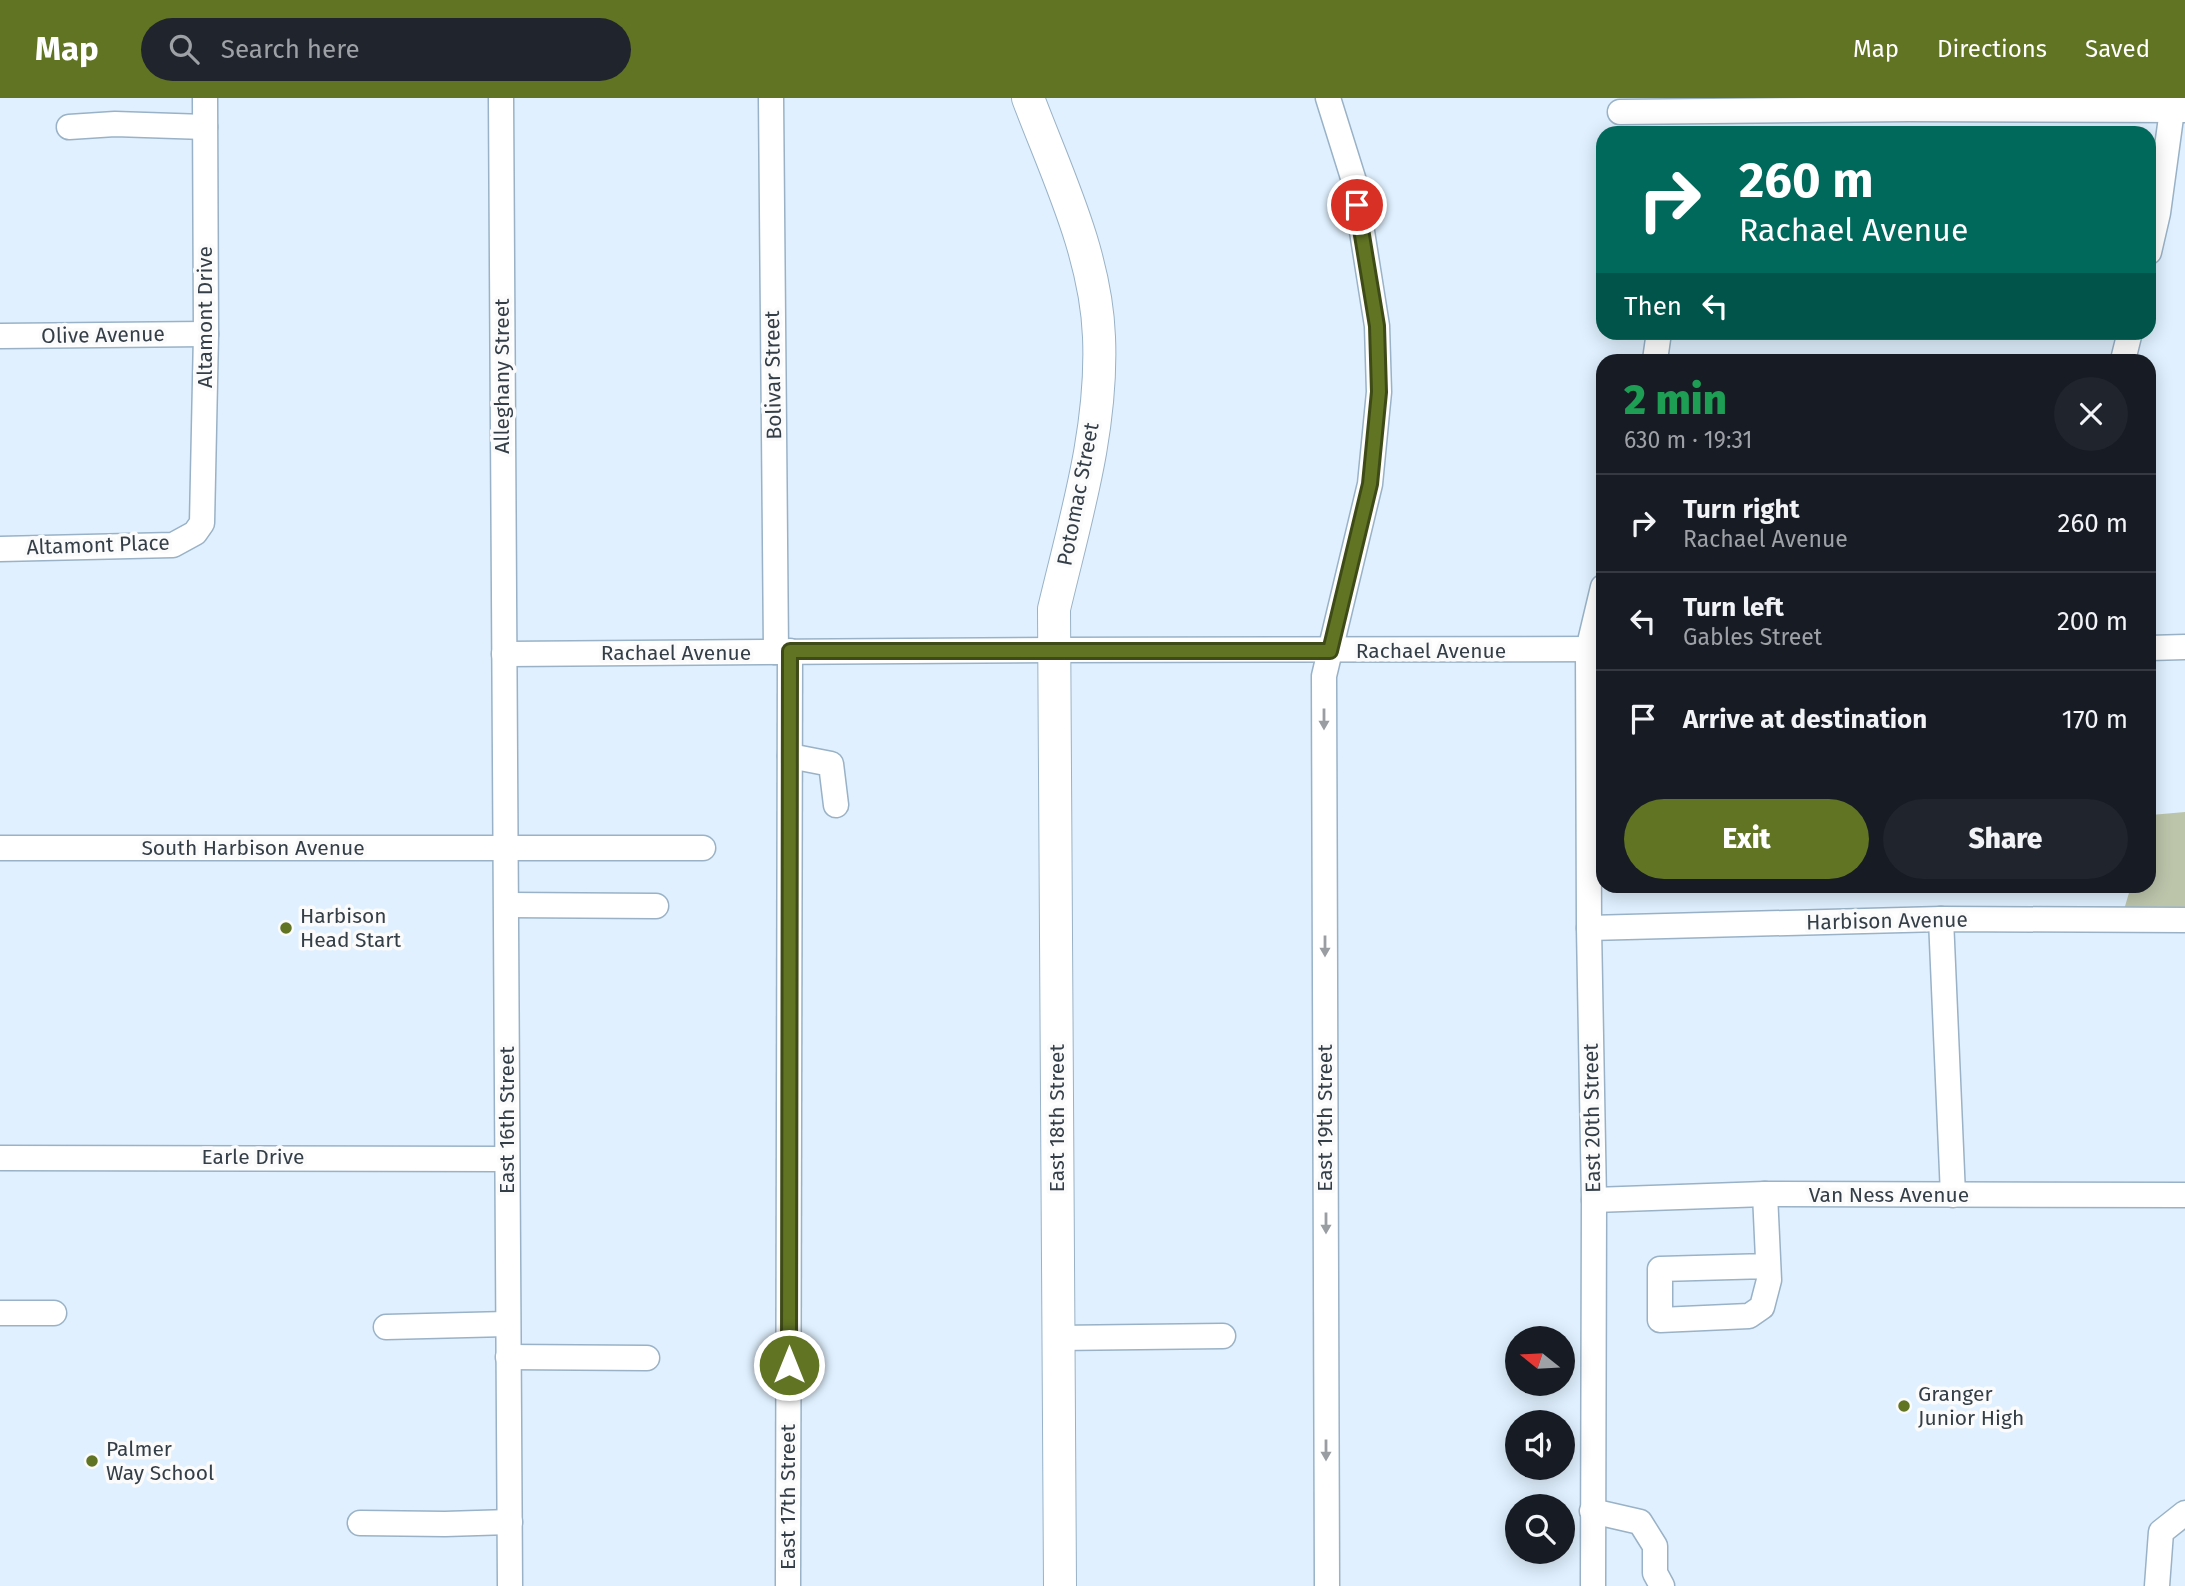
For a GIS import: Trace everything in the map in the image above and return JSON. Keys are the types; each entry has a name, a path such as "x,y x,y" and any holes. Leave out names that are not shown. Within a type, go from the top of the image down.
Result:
{"main road":[{"name":"Potomac Street","path":"1028,98 1083,244 1099,335 1098,377 1089,463 1054,609 1053,650"},
{"name":"East 18th Street","path":"1053,650 1059,1586"}],"street":[{"name":"Altamont Drive","path":"195,533 202,523 206,334 205,98"},
{"name":"Alleghany Street","path":"501,98 504,654"},
{"name":"Bolivar Street","path":"771,98 783,651"},
{"name":"East 19th Street","path":"1327,1586 1324,676 1370,484 1379,392 1377,326 1354,181 1328,98"},
{"path":"1620,114 1908,104 2176,106 2156,221"},
{"path":"69,127 115,124 205,127"},
{"name":"Olive Avenue","path":"0,336 206,334"},
{"name":"Altamont Place","path":"0,548 173,545 195,533"},
{"path":"2156,648 2185,648"},
{"name":"Rachael Avenue","path":"504,654 1596,649"},
{"name":"East 20th Street","path":"1593,1586 1594,1200 1589,928 1596,649"},
{"name":"East 17th Street","path":"783,651 790,756 788,1586"},
{"name":"East 16th Street","path":"504,654 510,1586"},
{"path":"790,756 831,764 836,805"},
{"name":"South Harbison Avenue","path":"0,848 703,848"},
{"path":"507,905 656,906"},
{"path":"1941,919 1954,1195"},
{"name":"Harbison Avenue","path":"1589,928 1941,919 2185,920"},
{"name":"Earle Drive","path":"0,1158 506,1159"},
{"path":"1765,1194 1768,1266"},
{"name":"Van Ness Avenue","path":"1594,1200 1765,1194 2185,1195"},
{"path":"0,1313 54,1313"},
{"path":"386,1327 507,1324"},
{"path":"1057,1338 1223,1336"},
{"path":"508,1357 647,1358"},
{"path":"1592,1511 1640,1522 1655,1546 1655,1573 1662,1586"},
{"path":"2157,1586 2161,1532 2185,1513"},
{"path":"360,1522 510,1522"}],"green space":[{"path":"2185,812 2185,912 2123,913 2129,893 2156,893 2156,815"}],"place":[{"name":"Harbison Head Start","path":"286,928"},
{"name":"Granger Junior High","path":"1904,1406"},
{"name":"Palmer Way School","path":"92,1461"}],"route":[{"path":"789,1365 790,651 1330,651 1370,484 1379,392 1377,326 1357,205"}]}
